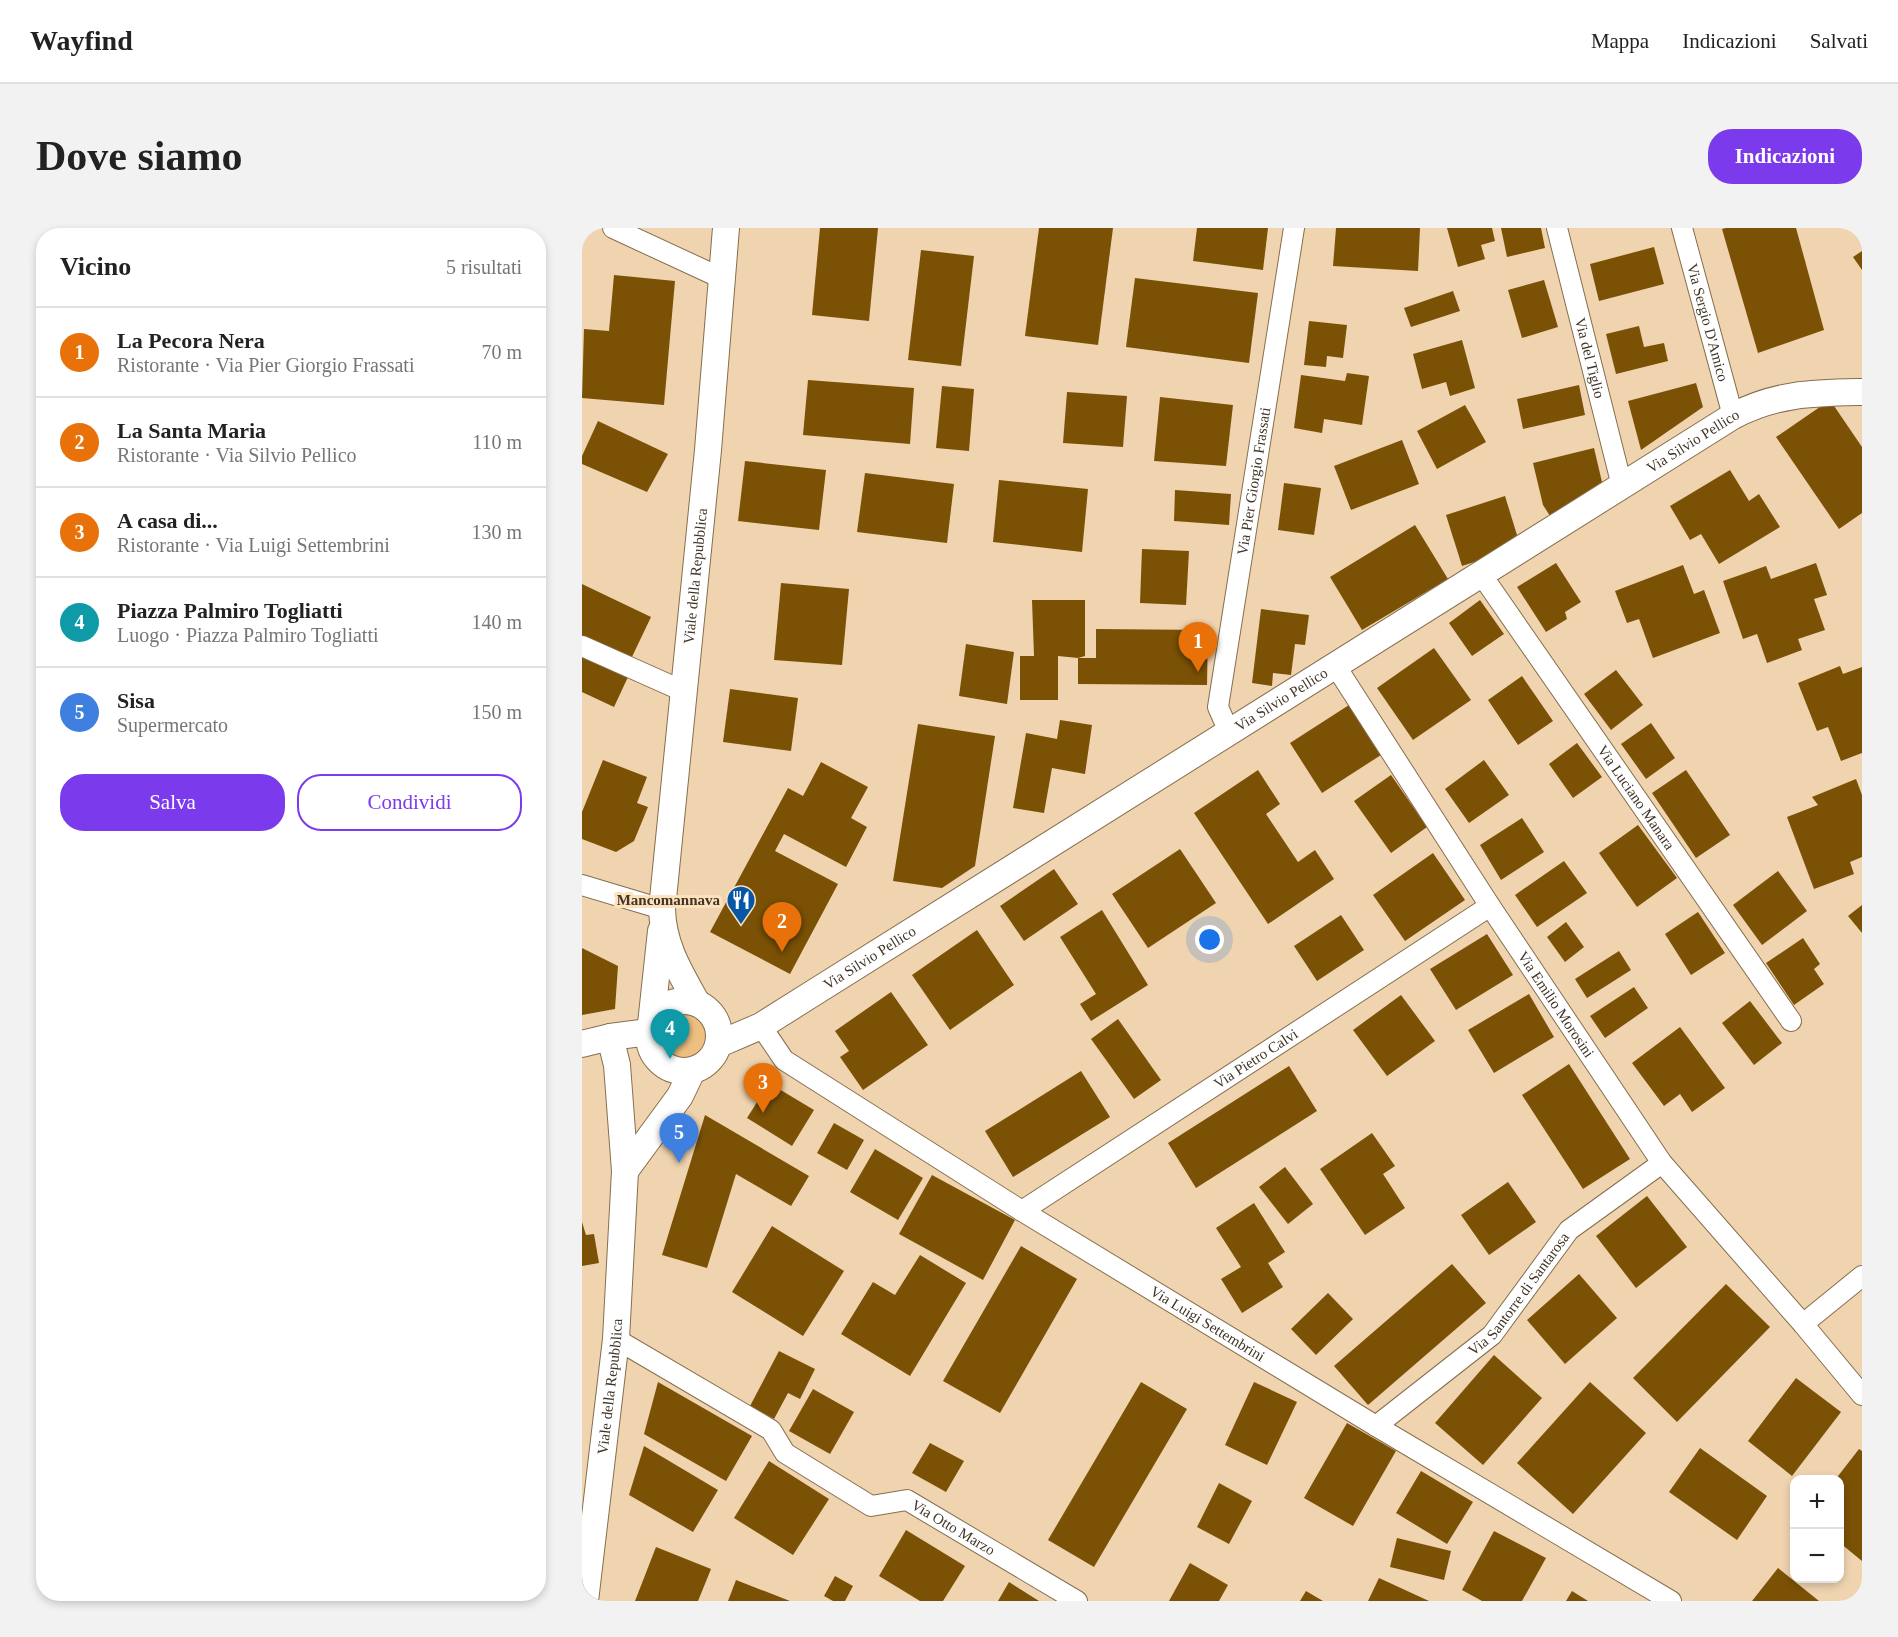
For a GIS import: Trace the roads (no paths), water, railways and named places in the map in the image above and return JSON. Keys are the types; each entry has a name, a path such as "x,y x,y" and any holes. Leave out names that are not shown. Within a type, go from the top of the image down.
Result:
{"street":[{"path":"613,228 721,278"},
{"name":"Viale della Repubblica","path":"662,915 708,450 726,228"},
{"name":"Via Pier Giorgio Frassati","path":"1229,732 1218,707 1294,228"},
{"name":"Via del Tiglio","path":"1557,228 1622,486"},
{"name":"Via Sergio D'Amico","path":"1682,228 1733,416"},
{"name":"Via Silvio Pellico","path":"719,1044 761,1026 1733,416 1757,404 1789,396 1860,395"},
{"name":"Via Luciano Manara","path":"1481,574 1791,1021"},
{"path":"582,646 683,691"},
{"name":"Via Emilio Morosini","path":"1335,665 1490,906 1662,1163 1862,1395"},
{"path":"582,885 662,915"},
{"name":"Via Pietro Calvi","path":"1022,1211 1490,906"},
{"path":"662,915 668,948 697,1004"},
{"path":"650,1028 657,1014 665,1007 675,1002 687,1001 708,1010 716,1020 719,1044 709,1061 692,1071 670,1068 660,1062 653,1053 650,1028 662,915"},
{"name":"Via Luigi Settembrini","path":"761,1026 784,1060 1022,1211 1376,1426 1671,1601"},
{"path":"582,1044 650,1028"},
{"name":"Viale della Repubblica","path":"585,1589 616,1339 625,1170 617,1065 610,1037"},
{"path":"625,1170 680,1096 692,1071"},
{"name":"Via Santorre di Santarosa","path":"1376,1426 1492,1335 1569,1230 1662,1163"},
{"path":"1803,1324 1862,1276"},
{"name":"Via Otto Marzo","path":"616,1339 771,1430 785,1453 871,1506 907,1500 1077,1601"}],"place":[{"name":"La Pecora Nera","path":"1198,672"},
{"name":"Mancomannava","path":"741,926"},
{"name":"La Santa Maria","path":"782,952"},
{"name":"Piazza Palmiro Togliatti","path":"670,1059"},
{"name":"A casa di...","path":"763,1113"},
{"name":"Sisa","path":"679,1163"}]}
